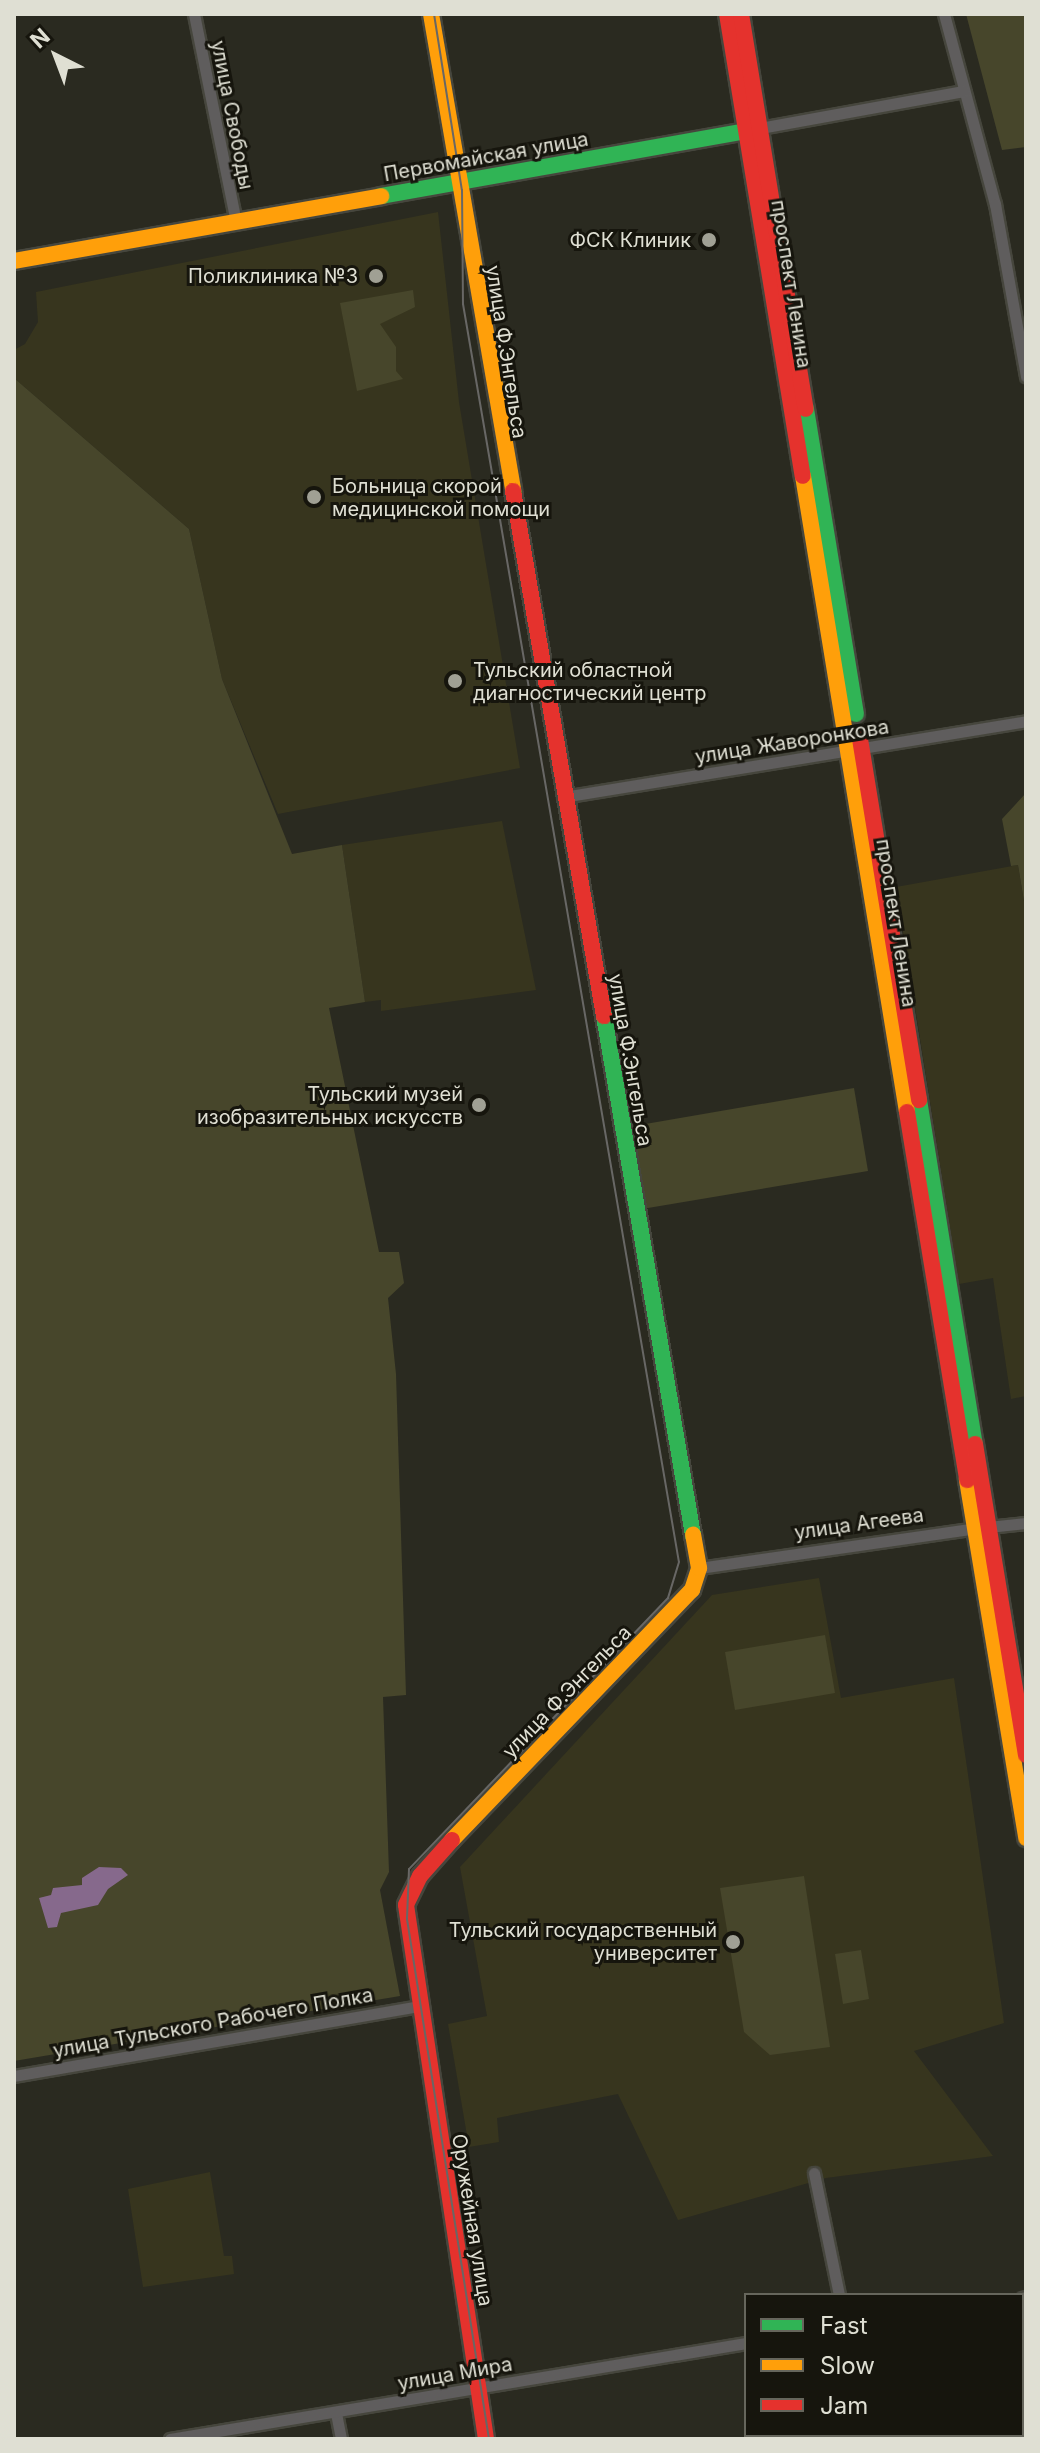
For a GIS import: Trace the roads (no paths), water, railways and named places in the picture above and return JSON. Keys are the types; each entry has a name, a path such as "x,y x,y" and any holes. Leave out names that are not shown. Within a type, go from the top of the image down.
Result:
{"main road":[{"name":"улица Ф.Энгельса","path":"419,2006 404,1916 420,1876 692,1590 699,1568 563,797 431,14"},
{"name":"проспект Ленина","path":"727,14 753,129"},
{"name":"проспект Ленина","path":"741,14 753,129 982,1527 1026,1838"},
{"name":"Первомайская улица","path":"14,261 753,129"},
{"name":"проспект Ленина","path":"982,1527 1026,1755"},
{"name":"Оружейная улица","path":"419,2006 486,2439"}],"street":[{"name":"улица Свободы","path":"194,14 236,222"},
{"path":"944,14 995,204 1026,376"},
{"name":"Первомайская улица","path":"753,129 964,91"},
{"name":"улица Жаворонкова","path":"563,797 1026,721"},
{"name":"улица Агеева","path":"699,1568 1026,1523"},
{"name":"улица Тульского Рабочего Полка","path":"14,2076 419,2006"},
{"path":"814,2173 839,2293"},
{"name":"улица Мира","path":"170,2439 210,2436 478,2387 744,2343"},
{"path":"336,2413 341,2439"}],"tram line":[{"path":"434,14 462,190 463,304 679,1562 668,1598 409,1869 407,1919 489,2439"}],"place":[{"name":"ФСК Клиник","path":"709,240"},
{"name":"Поликлиника №3","path":"376,276"},
{"name":"Больница скорой медицинской помощи","path":"314,497"},
{"name":"Тульский областной диагностический центр","path":"455,681"},
{"name":"Тульский музей изобразительных искусств","path":"479,1105"},
{"name":"Тульский государственный университет","path":"733,1942"}]}
